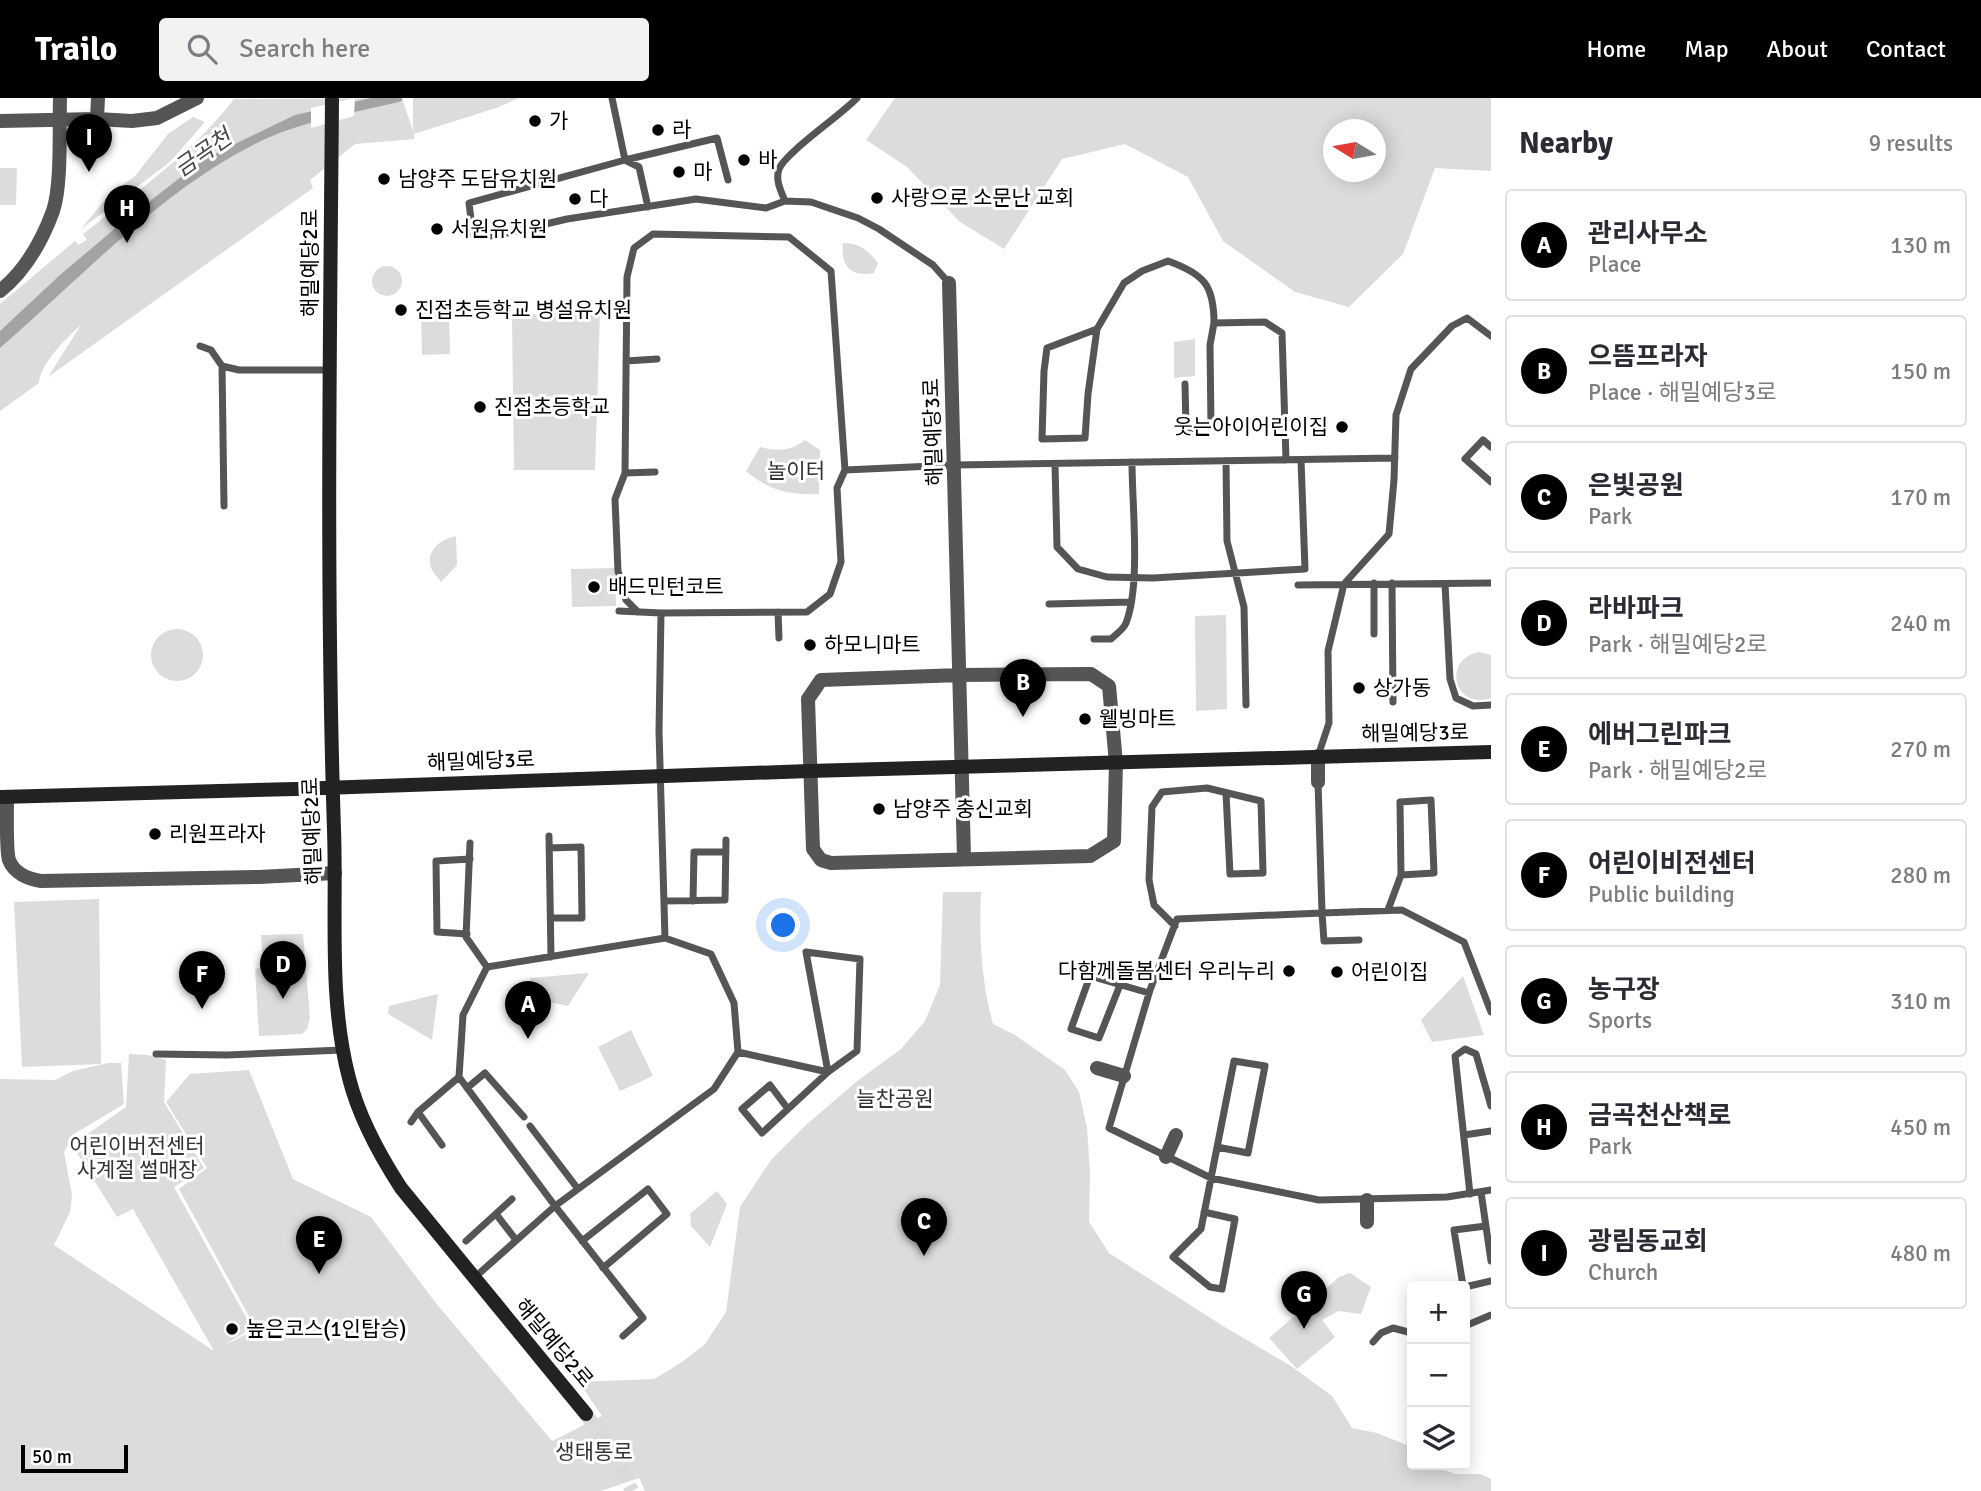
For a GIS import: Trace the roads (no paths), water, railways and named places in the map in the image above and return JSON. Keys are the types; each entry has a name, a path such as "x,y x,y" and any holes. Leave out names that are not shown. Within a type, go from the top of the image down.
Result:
{"street":[{"path":"0,291 15,278 34,252 53,209 60,98"},
{"path":"97,119 98,98"},
{"path":"0,121 132,121 156,118 198,98"},
{"name":"해밀예당2로","path":"332,98 332,788 337,995 343,1050 356,1101 379,1154 401,1188 586,1414"},
{"name":"해밀예당3로","path":"949,283 962,768"},
{"path":"1091,674 1109,686 1116,764 1114,841 1090,856 831,863 821,860 813,849 808,699 821,680 961,675 1091,674"},
{"name":"해밀예당3로","path":"3,797 1491,752"},
{"path":"1318,756 1318,782"},
{"path":"962,768 964,859"},
{"path":"3,797 4,854 21,875 29,879 41,881 259,877 335,873"},
{"path":"1097,1069 1124,1076"},
{"path":"1166,1157 1176,1135"},
{"path":"1367,1200 1367,1222"}],"lane":[{"path":"612,98 625,160"},
{"path":"785,201 777,182 779,167 800,145 858,98"},
{"path":"625,160 717,138 728,180"},
{"path":"625,160 639,167 649,207"},
{"name":"해밀예당3로","path":"625,160 469,202 473,235 495,236 566,219 696,199 766,208 785,201 811,202 858,218 880,229 933,265 949,283"},
{"path":"619,611 638,612 661,613 807,612 830,594 841,562 837,488 845,470 831,271 789,237 653,234 634,248 628,277 625,473 615,499 618,571 626,600 638,612"},
{"path":"1097,329 1047,348 1042,439 1085,438 1097,329 1124,283 1142,271 1168,261 1192,269 1208,285 1214,301 1210,345 1211,427 1186,429 1185,384"},
{"path":"1318,756 1329,723 1328,651 1344,584 1389,534 1396,415 1411,369 1452,326 1467,318 1491,336"},
{"path":"1214,323 1265,321 1282,333 1286,460"},
{"path":"200,346 211,350 222,366 224,506"},
{"path":"626,361 657,359"},
{"path":"222,366 239,370 331,370"},
{"path":"1491,447 1483,440 1465,459 1491,482"},
{"path":"845,470 1395,458"},
{"path":"1055,464 1057,548 1079,569 1107,577 1153,578 1305,569 1301,460"},
{"path":"1226,461 1227,541 1244,607 1246,705"},
{"path":"1094,639 1111,639 1126,625 1131,602 1134,577 1132,463"},
{"path":"625,473 655,472"},
{"path":"1374,583 1374,634"},
{"path":"1392,583 1392,702"},
{"path":"1445,583 1450,679 1456,698 1473,706 1491,705"},
{"path":"1298,585 1491,583"},
{"path":"1049,604 1131,602"},
{"path":"778,612 779,638"},
{"path":"661,613 660,776 666,938"},
{"path":"1318,782 1324,941 1359,940"},
{"path":"1175,926 1154,905 1149,880 1152,807 1162,792 1207,788 1261,802 1263,873 1230,874 1226,793"},
{"path":"1388,911 1401,875 1399,802 1432,800 1434,873 1401,875"},
{"path":"549,836 551,957"},
{"path":"664,901 725,900 726,840"},
{"path":"470,843 467,937 487,967"},
{"path":"549,848 581,846 582,918 551,918"},
{"path":"693,901 694,852 726,852"},
{"path":"467,934 436,932 436,861 470,859"},
{"path":"1491,1012 1464,942 1402,910 1177,919 1149,993 1109,1128 1211,1178 1320,1200 1447,1197 1491,1190"},
{"path":"473,1279 555,1206 713,1089 738,1052 734,1003 711,954 666,938 487,967"},
{"path":"788,1110 770,1085 743,1109 762,1133 788,1110 828,1072 857,1051 860,959 806,951 828,1072"},
{"path":"487,967 463,1014 459,1077 643,1318 623,1336"},
{"path":"1119,985 1099,1038 1071,1029 1090,976 1149,993"},
{"path":"1470,1194 1455,1056 1465,1049 1476,1054 1491,1106"},
{"path":"156,1054 227,1055 343,1050"},
{"path":"738,1052 828,1072"},
{"path":"1204,1212 1235,1219 1222,1289 1210,1287 1173,1257 1201,1229 1204,1212 1234,1061 1265,1066 1248,1153 1217,1147"},
{"path":"467,1088 485,1073 524,1117"},
{"path":"411,1122 418,1112 459,1077"},
{"path":"418,1112 442,1145"},
{"path":"530,1126 578,1189"},
{"path":"1464,1135 1491,1132"},
{"path":"582,1241 648,1189 667,1214 603,1268"},
{"path":"1481,1192 1491,1261"},
{"path":"466,1241 512,1199"},
{"path":"496,1214 516,1240"},
{"path":"1463,1281 1454,1230 1486,1226"},
{"path":"1470,1286 1491,1282"},
{"path":"1470,1324 1491,1315"},
{"path":"1373,1342 1381,1333 1392,1328 1407,1332"}],"tunnel":[{"path":"586,1414 614,1456 632,1491"}],"place":[{"name":"가","path":"535,121"},
{"name":"라","path":"658,130"},
{"name":"바","path":"744,160"},
{"name":"광림동교회","path":"89,172"},
{"name":"마","path":"679,172"},
{"name":"남양주 도담유치원","path":"384,179"},
{"name":"사랑으로 소문난 교회","path":"877,198"},
{"name":"다","path":"575,199"},
{"name":"서원유치원","path":"437,229"},
{"name":"금곡천산책로","path":"127,243"},
{"name":"진접초등학교 병설유치원","path":"401,310"},
{"name":"진접초등학교","path":"480,407"},
{"name":"웃는아이어린이집","path":"1342,427"},
{"name":"배드민턴코트","path":"594,587"},
{"name":"하모니마트","path":"810,645"},
{"name":"상가동","path":"1359,688"},
{"name":"으뜸프라자","path":"1023,717"},
{"name":"웰빙마트","path":"1085,719"},
{"name":"남양주 충신교회","path":"879,809"},
{"name":"리원프라자","path":"155,834"},
{"name":"다함께돌봄센터 우리누리","path":"1289,971"},
{"name":"어린이집","path":"1337,972"},
{"name":"라바파크","path":"283,999"},
{"name":"어린이비전센터","path":"202,1009"},
{"name":"관리사무소","path":"528,1039"},
{"name":"은빛공원","path":"924,1256"},
{"name":"에버그린파크","path":"319,1274"},
{"name":"높은코스(1인탑승)","path":"232,1329"},
{"name":"농구장","path":"1304,1329"}],"water label":[{"name":"금곡천","path":"203,153"}],"park label":[{"name":"놀이터","path":"796,471"},
{"name":"늘찬공원","path":"895,1099"},
{"name":"어린이버전센터 사계절 썰매장","path":"137,1158"},
{"name":"생태통로","path":"594,1452"}]}
